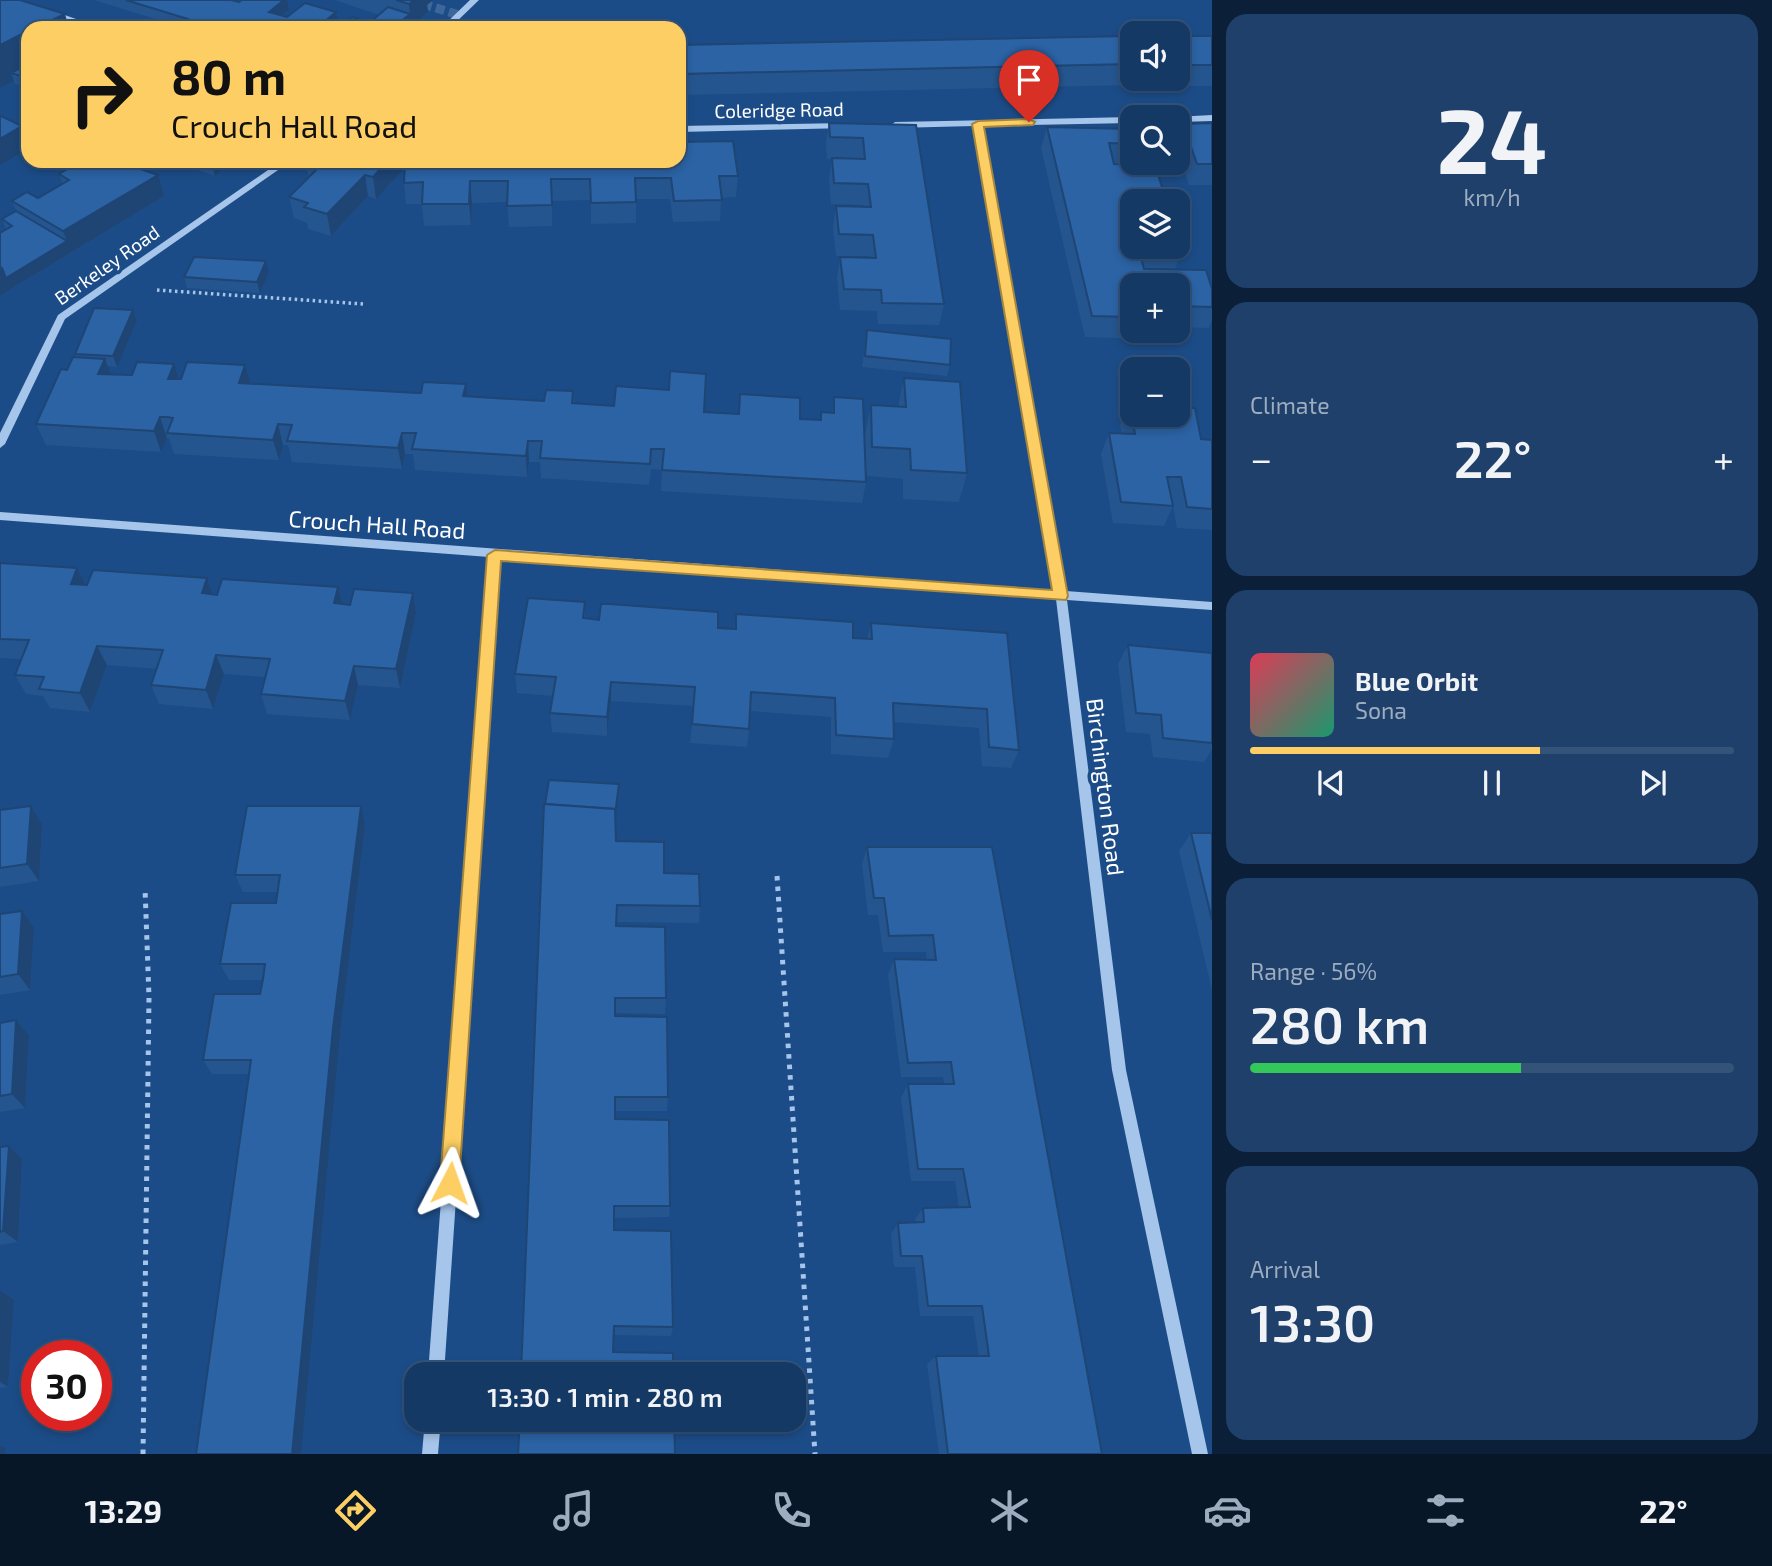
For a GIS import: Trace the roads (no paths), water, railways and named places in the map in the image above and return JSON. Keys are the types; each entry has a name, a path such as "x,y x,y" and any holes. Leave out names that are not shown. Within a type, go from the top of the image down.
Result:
{"street":[{"path":"452,21 475,0"},
{"path":"47,12 76,21"},
{"path":"1190,119 1212,118"},
{"path":"883,125 1120,120"},
{"name":"Birchington Road","path":"978,124 1060,596 1119,1070 1200,1454"},
{"name":"Coleridge Road","path":"686,129 856,126"},
{"name":"Berkeley Road","path":"0,444 61,317 277,168"},
{"name":"Crouch Hall Road","path":"0,516 495,555 1212,606"},
{"path":"437,1362 495,555"},
{"path":"430,1454 432,1432"}],"tunnel":[{"path":"410,0 459,15"}]}
